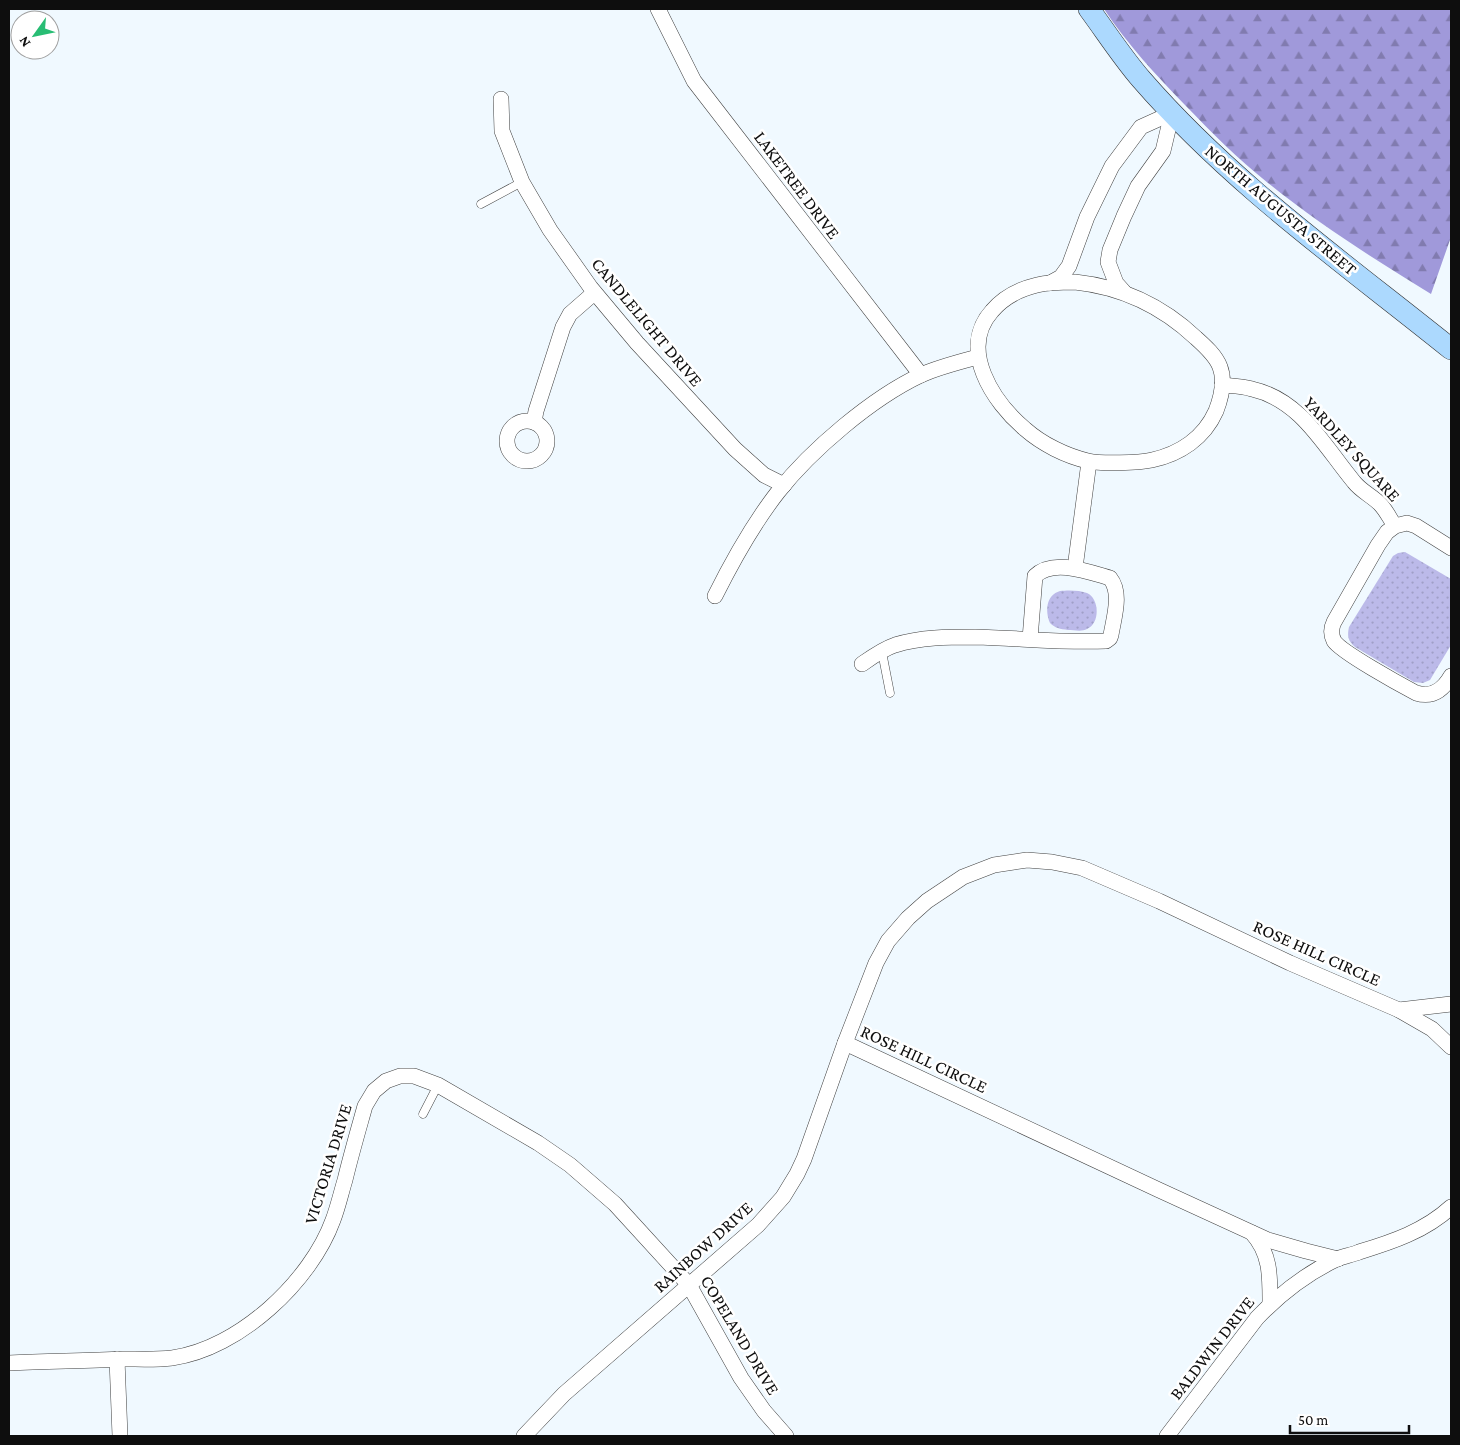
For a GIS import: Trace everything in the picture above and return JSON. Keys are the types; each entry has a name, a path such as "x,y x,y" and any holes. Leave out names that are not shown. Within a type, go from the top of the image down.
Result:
{"main road":[{"name":"NORTH AUGUSTA STREET","path":"1089,9 1139,77 1220,161 1304,234 1451,349"}],"street":[{"name":"LAKETREE DRIVE","path":"658,9 694,82 921,375"},
{"name":"CANDLELIGHT DRIVE","path":"501,99 502,131 522,182 550,230 594,293 735,450 764,474 784,485"},
{"path":"1049,283 1061,277 1069,266 1087,217 1112,166 1141,127 1172,113"},
{"path":"1124,292 1116,283 1108,262 1110,250 1138,186 1163,151 1172,113"},
{"path":"1074,282 1124,292 1169,316 1200,341 1219,364 1222,374 1222,385 1219,401 1212,418 1197,438 1186,447 1164,457 1144,462 1089,462 1044,442 1014,419 991,388 982,372 978,357 978,340 982,325 988,315 995,307 1020,290 1049,283 1074,282"},
{"path":"534,422 562,327 570,314 594,293"},
{"path":"715,596 730,566 758,520 784,485 802,465 842,428 884,398 921,375 978,357"},
{"name":"YARDLEY SQUARE","path":"1222,385 1250,388 1263,392 1296,411 1314,430 1355,484 1380,504 1395,526"},
{"path":"1075,568 1089,462"},
{"name":"YARDLEY SQUARE","path":"1451,548 1416,526 1406,524 1395,526 1387,532 1378,545 1332,625 1332,636 1339,646 1416,693 1435,693 1444,687 1451,676"},
{"path":"862,664 893,646 942,637 1074,642 1106,640 1112,635 1115,610 1116,592 1110,578 1075,568 1050,568 1040,571 1035,576 1030,639"},
{"name":"ROSE HILL CIRCLE","path":"1338,1259 1268,1240 845,1043 876,963 888,941 908,918 927,901 963,877 994,866 1027,860 1067,864 1091,872 1159,901 1290,963 1398,1010 1432,1029 1451,1047"},
{"name":"ROSE HILL CIRCLE","path":"1398,1010 1451,1004"},
{"name":"RAINBOW DRIVE","path":"524,1436 564,1394 773,1210 786,1192 804,1159 845,1043"},
{"name":"VICTORIA DRIVE","path":"9,1363 172,1358 226,1338 251,1323 278,1301 302,1275 324,1241 338,1205 365,1106 370,1095 386,1081 400,1076 414,1076 438,1085 500,1121"},
{"name":"COPELAND DRIVE","path":"500,1121 538,1143 584,1176 615,1204 689,1285 741,1378 764,1411 786,1436"},
{"name":"BALDWIN DRIVE","path":"1166,1436 1241,1337 1270,1304 1296,1283 1338,1259 1411,1234 1437,1219 1451,1208"},
{"path":"1249,1230 1258,1240 1267,1260 1270,1278 1270,1304"},
{"path":"117,1359 120,1436"}],"lane":[{"path":"481,204 522,182"},
{"path":"882,652 890,693"},
{"path":"423,1114 438,1085"}],"shaded area":[{"path":"1405,552 1451,579 1451,645 1430,680 1423,683 1414,682 1355,647 1348,636 1349,627 1393,556"},
{"path":"1060,591 1081,591 1091,596 1097,611 1091,626 1083,630 1068,630 1058,628 1050,623 1047,614 1049,600 1055,593"}],"green space":[{"path":"1104,9 1451,9 1451,237 1431,294 1327,227 1246,164 1174,94 1122,35"}]}
